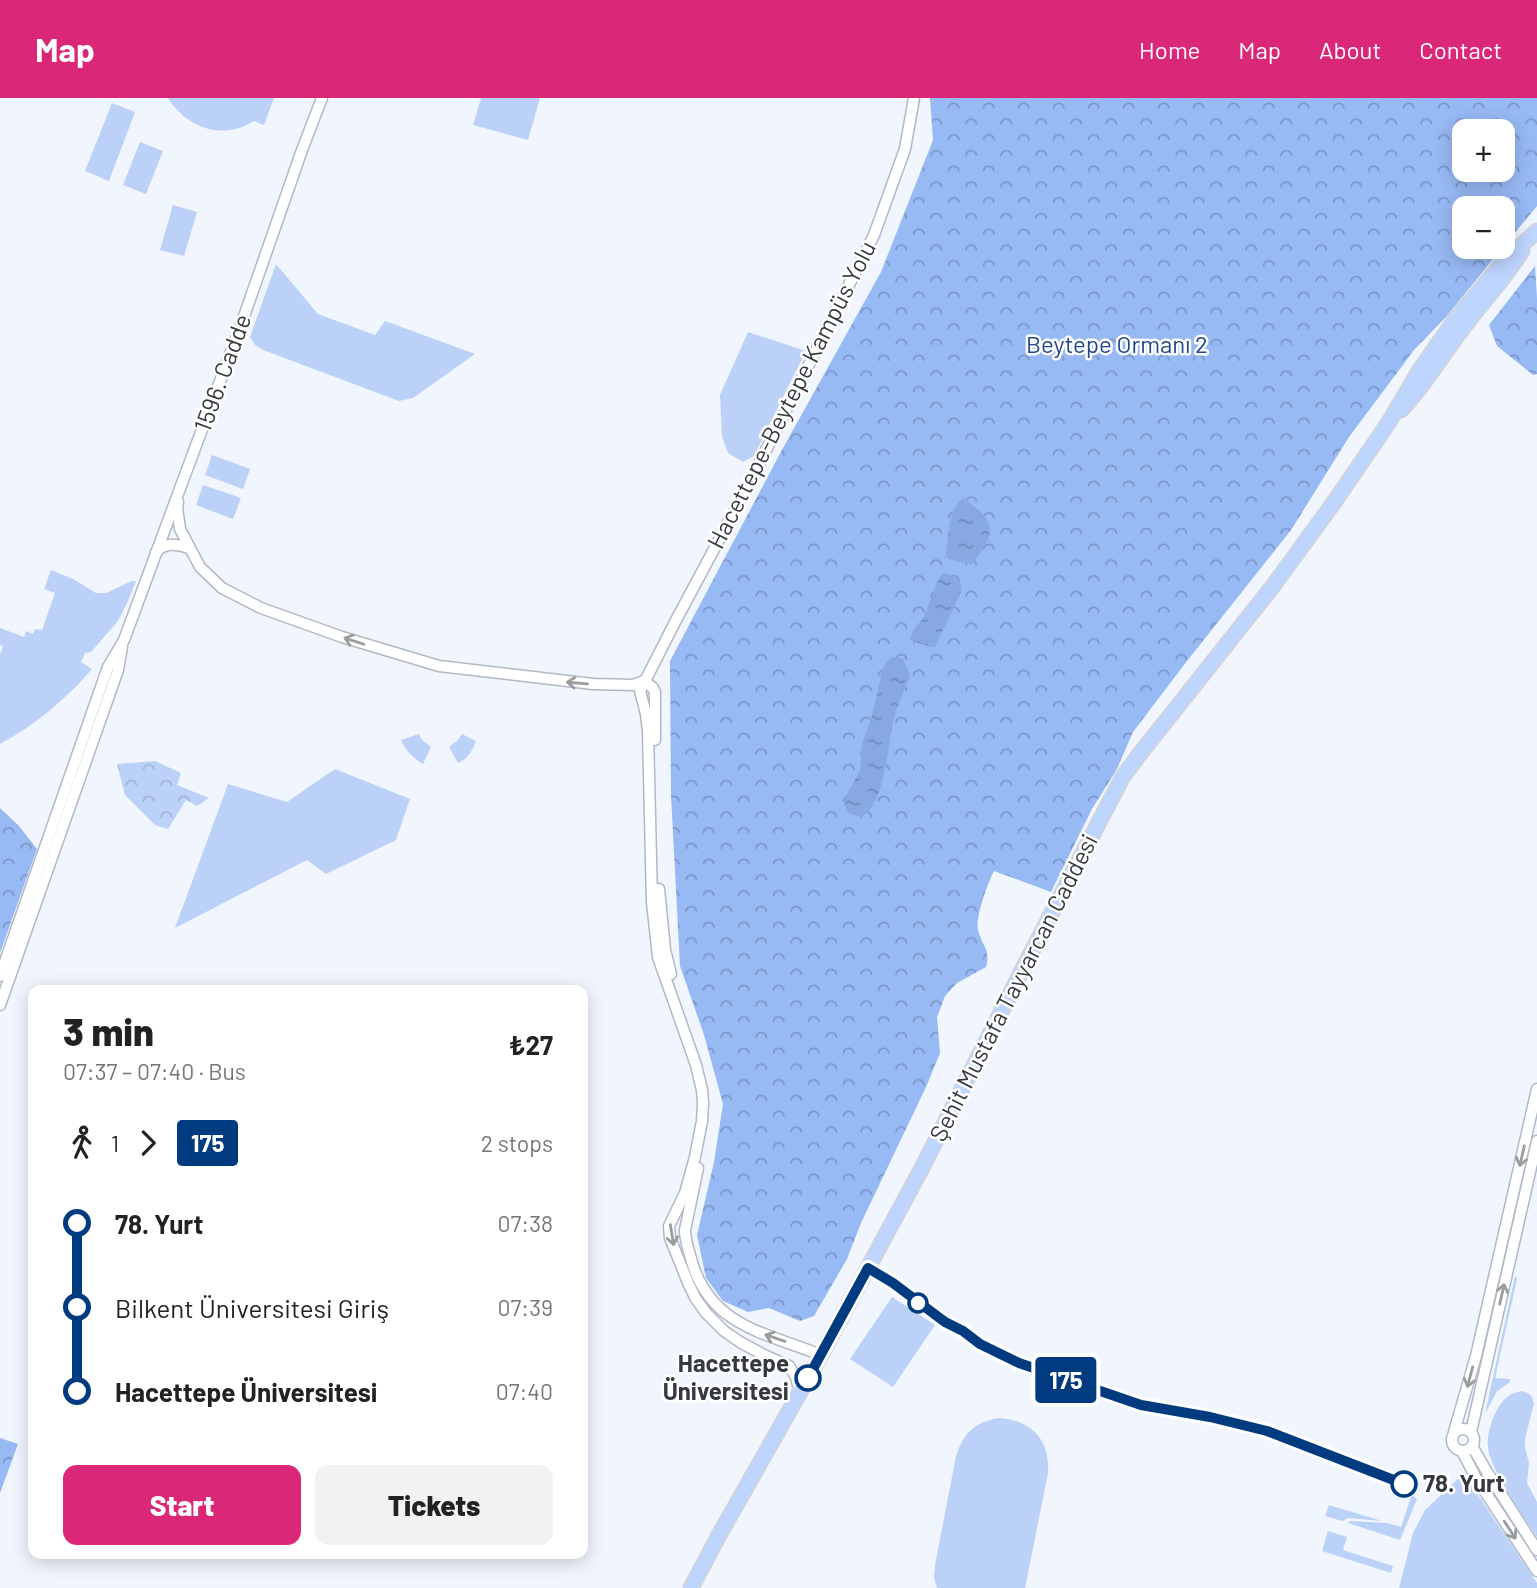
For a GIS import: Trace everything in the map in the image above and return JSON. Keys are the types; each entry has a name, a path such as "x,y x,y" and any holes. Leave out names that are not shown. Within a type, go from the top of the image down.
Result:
{"main road":[{"name":"Şehit Mustafa Tayyarcan Caddesi","path":"691,1588 923,1166 1122,778 1273,586 1349,481 1389,422 1406,390 1514,264 1534,234"}],"street":[{"name":"Hacettepe-Beytepe Kampüs Yolu","path":"644,681 755,471 874,235 905,149 914,98"},
{"name":"1596. Cadde","path":"0,1005 118,670 124,640 234,344 319,100"},
{"path":"179,492 177,508 180,529 200,567 222,588 241,599 413,659 450,668 618,686 644,681"},
{"path":"155,554 160,548 171,545 189,548"},
{"name":"1596. Cadde","path":"0,976 108,667 124,640"},
{"path":"644,681 655,692 657,854 665,950 670,973 697,1046 709,1093 708,1121 685,1239 696,1275 717,1307 746,1327 818,1360"},
{"path":"644,681 640,691 648,731 650,859 656,944 661,967 696,1065 703,1104 695,1157 685,1193 669,1226 670,1238 696,1299 724,1331 764,1355 789,1366 803,1369 818,1360"},
{"path":"1454,1432 1464,1429 1471,1432 1474,1437 1468,1450 1457,1450 1452,1445 1451,1438 1476,1356 1537,1089"},
{"path":"1471,1432 1537,1141"},
{"path":"789,1366 798,1380 800,1393"},
{"path":"1472,1446 1537,1550"},
{"path":"1462,1451 1476,1478 1537,1571"}],"green space":[{"path":"168,98 274,98 264,125 254,121 230,130 218,130 195,124"},
{"path":"481,98 540,98 528,140 473,125"},
{"name":"Beytepe Ormanı 2","path":"930,98 1537,98 1537,206 1515,233 1515,196 1452,196 1452,259 1494,259 1446,317 1414,350 1349,437 1291,530 1133,732 1117,769 1092,809 1051,892 994,871 978,917 978,930 987,952 986,967 957,983 945,996 937,1017 940,1053 926,1087 861,1223 847,1259 814,1316 800,1321 769,1308 748,1312 723,1301 706,1278 697,1235 714,1162 723,1104 704,1035 680,966 671,795 670,661 783,448 881,272 933,140"},
{"path":"112,103 135,112 109,181 85,171"},
{"path":"140,142 163,151 146,194 123,185"},
{"path":"173,205 197,212 184,256 160,250"},
{"path":"276,264 318,314 375,335 385,321 475,354 413,398 399,401 263,350 255,345 250,337"},
{"path":"1535,266 1537,374 1533,375 1497,346 1489,325"},
{"path":"748,332 806,351 754,456 743,462 728,453 722,437 720,395"},
{"path":"212,455 250,469 243,489 205,475"},
{"path":"203,485 241,498 233,519 196,505"},
{"path":"51,570 96,593 106,593 136,581 118,621 91,652 85,653 81,662 92,669 49,711 0,744 0,655 3,646 0,645 0,628 24,637 26,631 33,634 35,629 42,630 55,593 44,589"},
{"path":"419,734 431,747 423,764 410,754 401,740"},
{"path":"462,734 476,741 469,754 458,763 449,747"},
{"path":"155,761 181,773 177,785 209,798 197,806 186,800 168,829 155,825 125,795 117,764"},
{"path":"335,769 410,799 396,840 326,874 307,860 175,928 228,784 287,802"},
{"path":"0,808 37,849 0,953"},
{"path":"1515,1276 1517,1279 1495,1378 1510,1379 1510,1382 1497,1391 1485,1414"},
{"path":"892,1297 935,1325 893,1387 850,1359"},
{"path":"1522,1391 1532,1397 1534,1403 1525,1447 1529,1463 1527,1483 1537,1502 1537,1537 1494,1467 1488,1447 1490,1428 1499,1406 1510,1395"},
{"path":"998,1418 1020,1423 1036,1434 1046,1451 1048,1461 1048,1473 1025,1588 937,1588 935,1565 956,1456 971,1430"},
{"path":"0,1438 18,1444 0,1493"},
{"path":"1460,1477 1466,1477 1537,1583 1537,1588 1399,1588 1413,1533 1425,1510"},
{"path":"1413,1496 1417,1499 1400,1540 1348,1523 1387,1523 1401,1527"},
{"path":"1329,1505 1382,1521 1348,1518 1342,1521 1325,1516"},
{"path":"1328,1531 1347,1537 1343,1550 1393,1566 1391,1573 1322,1551"}],"water":[{"path":"963,498 982,514 990,528 986,543 972,564 945,557 951,518"},
{"path":"947,573 960,581 962,590 935,647 910,640 924,616 939,579 942,574"},
{"path":"892,657 903,659 910,675 893,720 879,791 868,812 857,816 849,813 844,805 860,771 862,744 872,716 882,671"}],"bus line":[{"name":"175","path":"808,1378 868,1268 945,1322 980,1344 1019,1363 1141,1405 1210,1417 1267,1431 1404,1484"}],"place":[{"name":"Hacettepe Üniversitesi","path":"808,1378"},
{"name":"78. Yurt","path":"1404,1484"}]}
